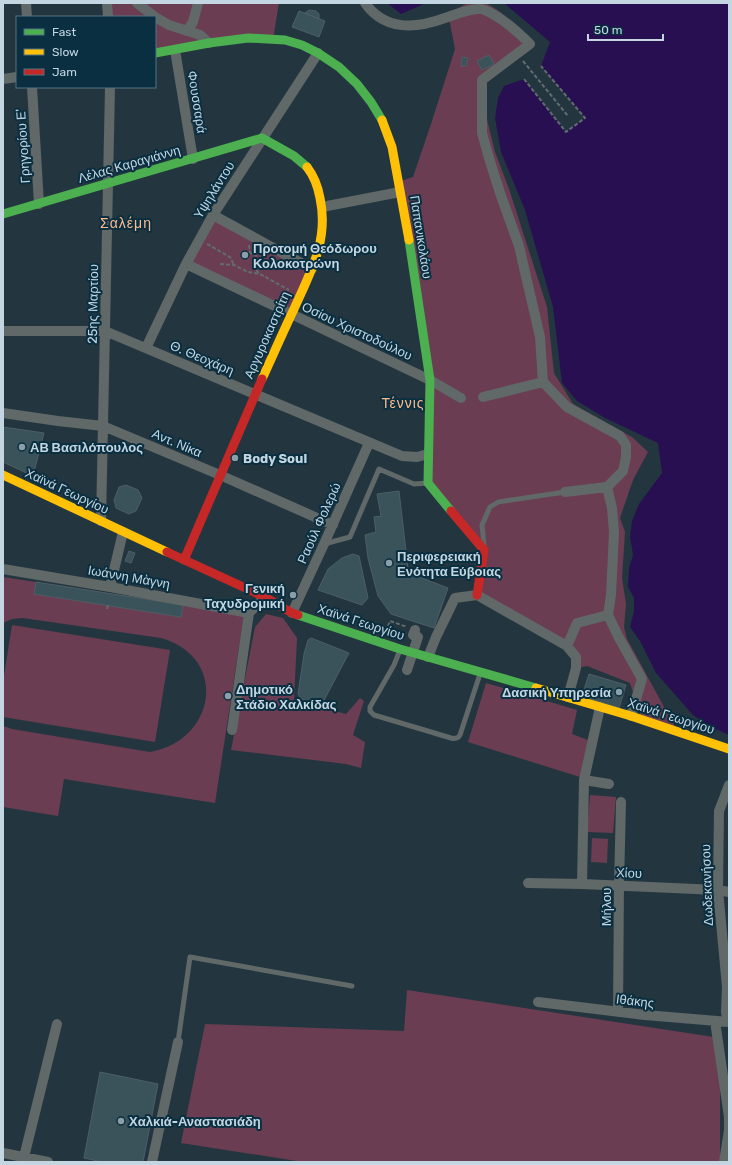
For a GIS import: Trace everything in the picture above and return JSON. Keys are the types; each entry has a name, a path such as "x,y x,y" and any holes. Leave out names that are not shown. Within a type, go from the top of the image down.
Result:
{"street":[{"path":"26,3 27,16"},
{"path":"107,3 108,16"},
{"path":"137,3 154,16"},
{"path":"187,31 193,22 198,3"},
{"path":"365,3 378,17 392,24 411,26 435,22 461,12 481,9 500,18 516,30 530,44 482,80 482,133 488,158 519,246 540,337 543,382 567,408 620,436 626,445 626,457 623,471 607,487 565,492"},
{"path":"156,18 169,25 200,35 209,43"},
{"name":"Παπανικολάου","path":"156,53 209,43 248,38 285,40 302,45 318,53 339,67 357,84 371,102 383,121 392,148 430,380 428,483"},
{"name":"Φουσσαρά","path":"175,50 192,159"},
{"name":"Υψηλάντου","path":"146,348 186,264 213,215 318,53"},
{"path":"3,79 16,77"},
{"name":"Γρηγορίου Ε'","path":"32,88 39,204"},
{"name":"25ης Μαρτίου","path":"101,521 110,88"},
{"name":"Λέλας Καραγιάννη","path":"3,214 262,138"},
{"name":"Αργυροκαστρίτη","path":"184,560 255,394 312,269 320,248 323,220 322,207 318,188 312,175 305,165 294,156 262,138"},
{"path":"322,207 400,192"},
{"path":"213,215 312,269"},
{"name":"Οσίου Χριστοδούλου","path":"186,264 430,380 461,398"},
{"name":"Θ. Θεοχάρη","path":"3,331 105,331 397,455 417,458 428,454"},
{"path":"483,397 543,382"},
{"name":"Αντ. Νίκα","path":"3,413 103,426 220,475 333,525"},
{"name":"Ραούλ Φολερώ","path":"292,612 333,525 369,442"},
{"name":"Χαϊνά Γεωργίου","path":"3,475 265,597 292,612 400,649 631,716 729,749"},
{"path":"428,483 484,550 477,595"},
{"path":"607,487 612,508 614,532 611,596 608,615 642,679 631,716"},
{"path":"110,587 123,532"},
{"name":"Ιωάννη Μὰγνη","path":"3,569 250,613"},
{"path":"428,657 455,598 477,595 567,646 576,657 576,668 568,697"},
{"path":"232,730 250,613 265,597"},
{"path":"567,646 577,623 608,615"},
{"path":"407,670 418,637 413,635 415,630"},
{"path":"582,884 584,780 600,707"},
{"path":"584,780 609,784"},
{"name":"Δωδεκανήσου","path":"729,785 719,811 718,890 727,987 726,1012 729,1022"},
{"name":"Μήλου","path":"618,1012 621,802"},
{"name":"Χίου","path":"528,883 718,890 729,892"},
{"name":"Ιθάκης","path":"538,1002 618,1012 729,1022"},
{"path":"715,1021 729,1117 729,1130 724,1162"},
{"path":"24,1157 57,1024"},
{"path":"152,1162 178,1042"},
{"path":"3,1153 48,1162"}],"lane":[{"path":"324,544 350,538 379,469 414,484 428,483"},
{"path":"484,550 482,525 490,507 498,502 565,492"},
{"path":"400,649 394,665 370,706 370,711 374,715 451,738 459,737 481,673"},
{"path":"178,1042 190,957 352,986"}],"path":[{"path":"517,54 568,116"},
{"path":"524,79 566,132 585,118 541,66"},
{"path":"246,233 250,252 256,255 258,262 256,270 260,274"},
{"path":"199,240 230,257 234,265"},
{"path":"220,264 234,265 248,272 260,274 299,295"},
{"path":"107,609 108,605"}],"shaded area":[{"path":"107,3 279,3 273,39 156,53 156,16 108,16"},
{"path":"387,3 426,3 401,14"},
{"path":"468,3 483,3 493,7 512,22 535,44 485,84 485,111 495,152 509,189 547,307 554,373 573,404 632,437 648,452 633,480 620,518 625,532 622,578 626,604 624,627 627,639 675,727 641,716 630,683 587,666 578,668 580,658 479,593 486,550 431,481 432,378 401,181 413,177 455,49 448,13"},
{"path":"504,3 729,3 729,735 709,726 693,715 656,673 640,641 630,627 634,611 634,598 628,587 629,568 633,555 630,537 632,521 639,504 662,473 658,443 605,418 577,401 562,383 553,307 525,210 501,152 495,118 498,98 504,86 524,79 566,132 585,118 541,66 550,42"},
{"path":"213,215 312,269 291,314 186,264"},
{"path":"3,577 244,614 215,803 64,779 58,816 3,807 3,726 12,729 150,752 172,745 189,732 200,716 206,698 205,680 198,663 183,648 161,638 23,618 12,619 3,623","holes":["35,594 183,605 181,617"]},
{"path":"266,614 283,618 297,638 294,700 346,714 360,698 364,701 353,735 365,742 361,768 346,764 231,750 255,627"},
{"path":"12,625 170,650 155,742 3,717 3,682"},
{"path":"486,683 577,710 572,734 588,740 580,777 468,742"},
{"path":"590,795 616,797 613,833 587,832"},
{"path":"592,838 608,839 607,863 591,862"},
{"path":"407,990 720,1038 720,1162 303,1162 181,1143 205,1024 404,1031"}],"building":[{"path":"309,10 316,11 319,14 319,19 305,13"},
{"path":"299,11 325,21 319,37 292,27"},
{"path":"489,55 494,64 482,70 477,61"},
{"path":"462,57 468,58 466,66 461,66"},
{"name":"ΑΒ Βασιλόπουλος","path":"3,427 44,433 33,476 3,462"},
{"path":"126,485 138,490 142,498 136,511 129,514 116,508 114,500 119,487"},
{"name":"Περιφερειακή Ενότητα Εύβοιας","path":"399,491 408,568 422,578 448,588 434,628 391,614 378,596 368,558 365,535 376,532 374,517 381,516 377,494"},
{"path":"129,551 135,553 131,563 125,561"},
{"path":"353,554 359,556 368,598 362,605 318,590 328,569 342,558"},
{"path":"36,582 183,605 181,617 34,594"},
{"path":"311,638 349,653 321,706 301,699 298,694 304,654 308,640"},
{"path":"589,674 626,685 619,708 582,696"},
{"name":"Χαλκιά-Αναστασιάδη","path":"100,1072 158,1084 143,1162 102,1162 84,1158"}],"traffic: fast":[{"path":"156,53 209,43 248,38 285,40 302,45 318,53 339,67 357,84 371,102 382,120"},
{"path":"3,214 262,138 294,156 307,167"},
{"path":"409,240 430,380 428,483 451,511"},
{"path":"298,615 400,649 536,688"}],"traffic: slow":[{"path":"382,120 392,147 409,240"},
{"path":"262,379 312,268 320,242 322,228 320,198 312,174 307,167"},
{"path":"3,475 167,552"},
{"path":"536,688 631,716 729,749"}],"traffic: jam":[{"path":"184,560 262,379"},
{"path":"451,511 484,550 477,595"},
{"path":"167,552 265,597 298,615"}],"place":[{"name":"Προτομή Θεόδωρου Κολοκοτρώνη","path":"245,255"},
{"name":"ΑΒ Βασιλόπουλος","path":"22,447"},
{"name":"Body Soul","path":"235,458"},
{"name":"Περιφερειακή Ενότητα Εύβοιας","path":"389,563"},
{"name":"Γενική Ταχυδρομική","path":"293,595"},
{"name":"Δασική Υπηρεσία","path":"619,692"},
{"name":"Δημοτικό Στάδιο Χαλκίδας","path":"228,696"},
{"name":"Χαλκιά-Αναστασιάδη","path":"121,1121"}],"district":[{"name":"Σαλέμη","path":"126,223"},
{"name":"Τέννις","path":"403,403"}]}
